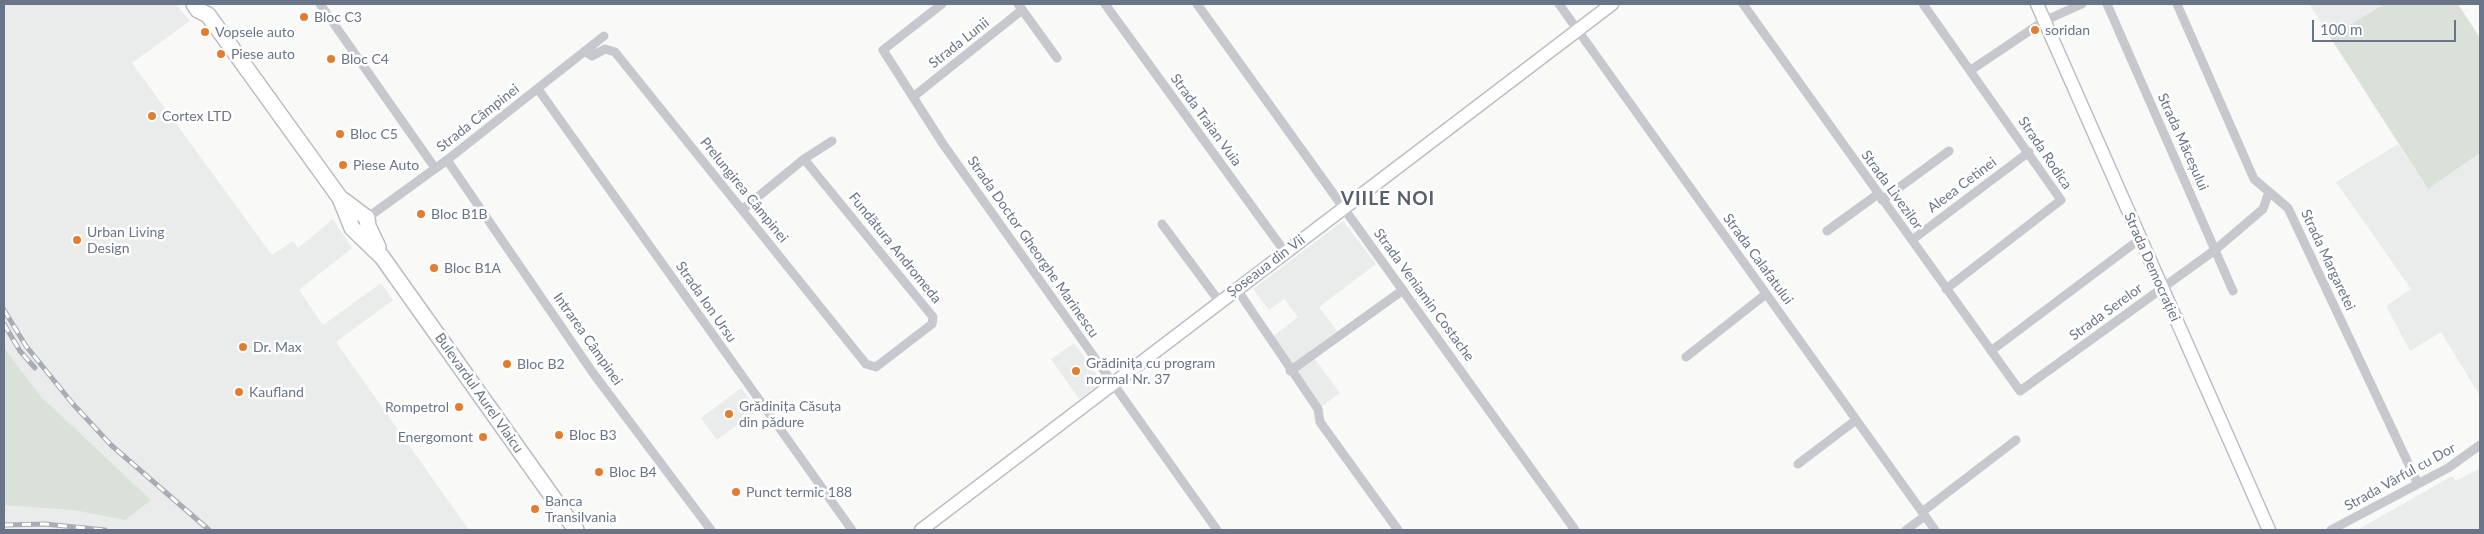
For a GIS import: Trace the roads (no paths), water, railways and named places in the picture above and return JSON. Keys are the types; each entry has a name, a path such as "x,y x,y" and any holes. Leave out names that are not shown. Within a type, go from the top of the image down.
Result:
{"main road":[{"name":"Bulevardul Aurel Vlaicu","path":"194,4 198,10 205,7 340,198 361,222 382,257 576,530"}],"street":[{"path":"320,4 435,168"},
{"name":"Strada Doctor Gheorghe Marinescu","path":"942,4 883,50 912,98 1216,530"},
{"name":"Strada Traian Vuia","path":"1105,4 1285,252"},
{"name":"Strada Veniamin Costache","path":"1197,4 1575,530"},
{"name":"Strada Calafatului","path":"1559,4 1935,530"},
{"name":"Șoseaua din Vii","path":"921,530 1236,288 1612,4"},
{"name":"Strada Livezilor","path":"1743,4 2020,391"},
{"name":"Strada Rodica","path":"1923,4 2062,200 1946,289"},
{"name":"Strada Democrației","path":"2037,4 2269,530"},
{"path":"1971,70 2044,21 2082,4"},
{"name":"Strada Măceșului","path":"2108,4 2233,292"},
{"name":"Strada Margaretei","path":"2177,4 2254,179 2288,208 2418,484"},
{"path":"1020,7 1057,58"},
{"name":"Strada Lunii","path":"912,98 1020,7"},
{"name":"Strada Câmpinei","path":"361,222 448,160 604,36"},
{"name":"Prelungirea Câmpinei","path":"585,51 592,56 605,50 615,52 866,364 876,367"},
{"name":"Strada Ion Ursu","path":"538,89 852,530"},
{"path":"743,209 804,159 832,141"},
{"path":"1826,231 1949,151"},
{"name":"Aleea Cetinei","path":"1912,240 2028,152"},
{"name":"Fundătura Andromeda","path":"804,159 934,317 932,324 876,367"},
{"name":"Intrarea Câmpinei","path":"448,160 594,373 711,530"},
{"name":"Strada Serelor","path":"2020,391 2215,250 2263,209 2269,192"},
{"path":"1162,224 1219,301"},
{"path":"1991,351 2140,239"},
{"path":"1236,288 1318,410 1320,422 1398,530"},
{"path":"1290,371 1403,290"},
{"path":"1686,357 1766,294"},
{"path":"1798,464 1856,420"},
{"path":"1906,530 1923,514 2016,440"},
{"name":"Strada Vârful cu Dor","path":"2331,530 2448,468 2480,445"}],"railway":[{"path":"4,310 26,346 73,404 111,445 209,530"},
{"path":"4,324 20,351 35,368"},
{"path":"4,525 45,524 105,530"}],"place":[{"name":"Bloc C3","path":"304,17"},
{"name":"soridan","path":"2035,30"},
{"name":"Vopsele auto","path":"205,32"},
{"name":"Piese auto","path":"221,54"},
{"name":"Bloc C4","path":"331,59"},
{"name":"Cortex LTD","path":"152,116"},
{"name":"Bloc C5","path":"340,134"},
{"name":"Piese Auto","path":"343,165"},
{"name":"Bloc B1B","path":"421,214"},
{"name":"Urban Living Design","path":"77,240"},
{"name":"Bloc B1A","path":"434,268"},
{"name":"Dr. Max","path":"243,347"},
{"name":"Bloc B2","path":"507,364"},
{"name":"Grădinița cu program normal Nr. 37","path":"1076,371"},
{"name":"Kaufland","path":"239,392"},
{"name":"Rompetrol","path":"459,407"},
{"name":"Grădinița Căsuța din pădure","path":"729,414"},
{"name":"Bloc B3","path":"559,435"},
{"name":"Energomont","path":"483,437"},
{"name":"Bloc B4","path":"599,472"},
{"name":"Punct termic 188","path":"736,492"},
{"name":"Banca Transilvania","path":"535,509"}],"district":[{"name":"VIILE NOI","path":"1388,199"}]}
